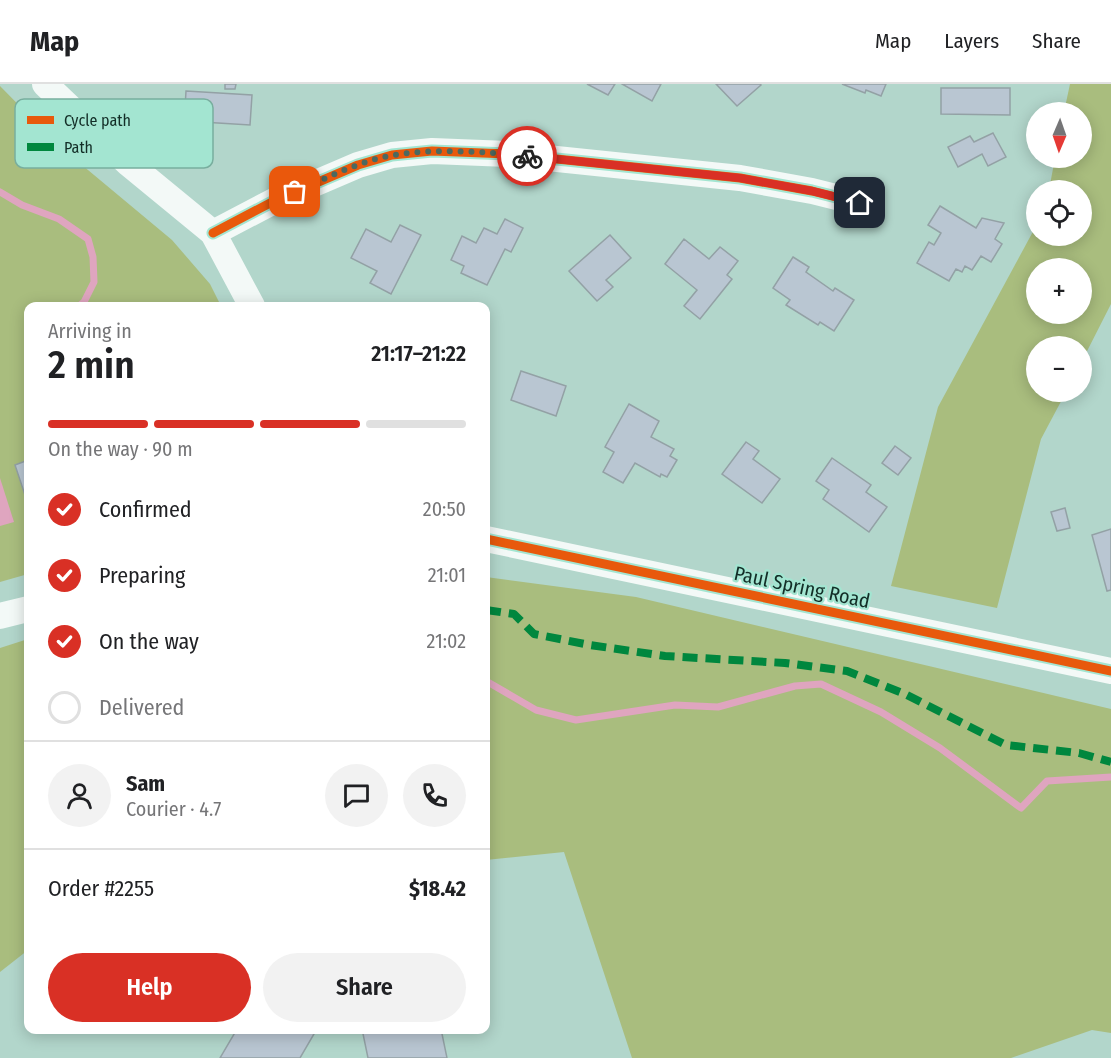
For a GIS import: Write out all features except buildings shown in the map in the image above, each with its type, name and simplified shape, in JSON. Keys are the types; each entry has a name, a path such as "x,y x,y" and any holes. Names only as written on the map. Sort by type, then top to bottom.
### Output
{"street":[{"path":"45,84 61,99"},
{"path":"213,233 274,201 357,165 392,155 432,151 508,154 740,178 812,191 860,203"},
{"path":"134,168 213,233 250,302"},
{"name":"Paul Spring Road","path":"490,540 1111,671"},
{"path":"0,616 24,610"}],"green space":[{"path":"1070,84 1111,84 1111,304 1092,341 1092,336 1026,336 1026,402 1061,402 1041,439 997,608 891,586 938,407 1026,244 1092,246 1092,180 1051,180 1053,168 1092,168 1092,102 1066,102"},
{"path":"0,86 15,101 15,168 86,168 172,240 210,284 219,302 24,302 24,575 0,582"},
{"path":"490,578 636,597 1111,709 1111,1033 1092,1030 1011,1058 632,1058 564,852 490,860"},
{"path":"24,640 24,953 0,972 0,648"}],"shaded area":[{"path":"0,478 14,522 0,526"}],"waterway":[{"path":"0,192 22,205 59,219 88,239 93,257 94,282 84,302"},
{"path":"490,683 536,710 576,720 675,705 718,707 795,686 821,684 881,712 940,748 1021,808 1047,781 1111,777"}],"marked path":[{"path":"490,611 514,614 534,634 590,645 665,656 785,663 847,671 905,694 1006,745 1079,753 1111,762"}],"cycle path":[{"path":"213,233 274,201 358,165 392,155 432,151 508,154 740,178 812,191 860,203"},
{"path":"490,540 1111,671"}],"way so far":[{"path":"295,192 357,165 392,155 432,151 527,156"}],"route":[{"path":"527,156 740,178 812,191 860,203"}]}
